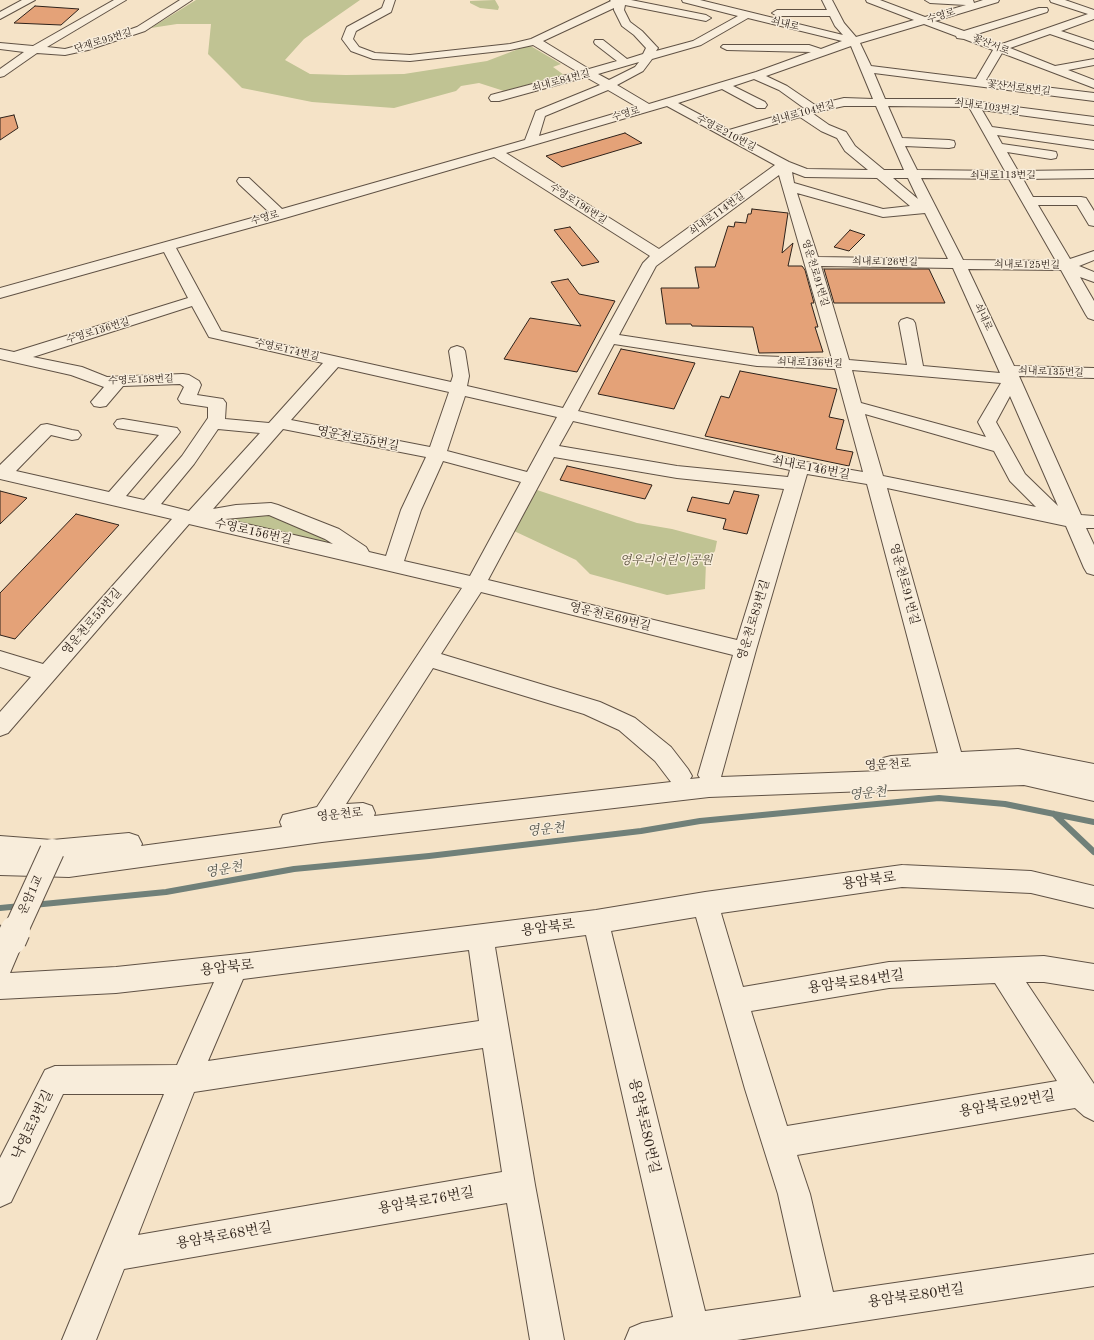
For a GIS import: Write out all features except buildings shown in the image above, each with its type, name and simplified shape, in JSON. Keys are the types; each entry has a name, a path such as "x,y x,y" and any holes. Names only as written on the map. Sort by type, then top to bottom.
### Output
{"street":[{"path":"4,0 28,1"},
{"path":"0,74 35,49 121,0"},
{"name":"단재로95번길","path":"0,46 65,52 110,40 141,29 187,0"},
{"path":"390,0 387,10 351,29 347,39 355,49 373,56 410,58 510,48 535,42 619,0 677,12 735,21"},
{"path":"530,142 540,114 551,108 571,102 609,85 639,69 644,64 652,48 638,33 626,24 619,10 619,0"},
{"name":"쇠내로","path":"687,0 754,15 801,28 854,33 866,69 913,174 926,208 958,264 1010,375 1065,519 1094,568"},
{"path":"827,0 841,26 854,33"},
{"name":"꽃산서로","path":"871,0 966,35 998,50"},
{"path":"930,0 990,1 1006,4"},
{"path":"1055,0 1093,16"},
{"path":"0,16 28,1"},
{"name":"수영로","path":"7,291 668,102 822,52 854,33 887,32 990,1"},
{"name":"쇠내로84번길","path":"495,98 689,45 735,21 754,15 777,3"},
{"path":"1021,6 1093,16"},
{"path":"910,25 919,30 958,37 1051,11"},
{"path":"664,19 677,12"},
{"path":"754,15 834,13"},
{"path":"998,50 1093,16"},
{"path":"583,19 597,22"},
{"path":"638,33 651,26"},
{"name":"수영로","path":"801,28 841,26 854,33"},
{"path":"870,26 887,32"},
{"path":"617,28 704,50"},
{"path":"1051,31 1094,46"},
{"path":"714,33 723,39 731,54 729,61"},
{"path":"535,42 647,108"},
{"path":"599,42 626,63"},
{"path":"727,47 809,48 822,52"},
{"name":"꽃산서로8번길","path":"1055,74 1020,66 998,50 979,83 1094,98"},
{"path":"1055,74 1094,62"},
{"path":"741,66 783,88 824,128 842,135 850,148 926,208"},
{"path":"866,69 979,83"},
{"path":"1055,74 1094,84"},
{"path":"1055,74 1094,90"},
{"path":"722,85 761,105"},
{"name":"수영로210번길","path":"668,102 784,165 805,173 882,174"},
{"name":"쇠내로104번길","path":"728,134 844,102 880,102"},
{"name":"쇠내로103번길","path":"880,102 966,103 1094,122"},
{"path":"973,104 1094,315"},
{"path":"988,130 1094,145"},
{"path":"898,142 949,144"},
{"path":"998,147 1051,155"},
{"name":"수영로196번길","path":"496,152 655,260"},
{"name":"영운천로91번길","path":"784,165 788,186 812,261 875,480 952,762"},
{"name":"쇠내로114번길","path":"655,260 784,165"},
{"name":"쇠내로113번길","path":"882,174 1094,174"},
{"path":"244,181 280,214"},
{"path":"788,186 883,213 926,208"},
{"path":"1030,201 1081,201 1094,222"},
{"name":"수영로174번길","path":"168,246 214,334 567,415"},
{"path":"1066,266 1094,255"},
{"path":"325,816 475,584 609,338 655,260"},
{"name":"쇠내로126번길","path":"812,261 958,264"},
{"name":"쇠내로125번길","path":"958,264 1066,266 1094,277"},
{"path":"0,307 7,291"},
{"name":"수영로136번길","path":"4,358 197,300"},
{"path":"907,323 916,371"},
{"name":"쇠내로136번길","path":"609,338 757,361 842,364 916,371 1010,375"},
{"path":"392,565 411,510 437,454 458,390 461,376 457,351"},
{"name":"수영로158번길","path":"4,358 76,371 105,382 184,378 193,385 187,399 217,403 217,418 213,423"},
{"name":"영운천로55번길","path":"0,727 189,518 276,426 334,361"},
{"name":"쇠내로135번길","path":"1010,375 1094,373"},
{"path":"1010,375 987,422 1017,477 1065,519"},
{"path":"100,402 119,382"},
{"path":"854,406 1001,447"},
{"name":"쇠내로146번길","path":"567,415 693,443 798,475 875,480 1065,519 1094,522"},
{"path":"148,508 188,460 213,423 276,426"},
{"path":"113,500 171,432 123,424"},
{"name":"영운천로55번길","path":"276,426 437,454"},
{"name":"수영로156번길","path":"1,474 47,429 72,434"},
{"path":"677,472 693,443"},
{"path":"548,450 677,472 798,475"},
{"path":"437,454 532,479"},
{"name":"수영로156번길","path":"1,474 475,584"},
{"name":"영운천로83번길","path":"710,774 745,650 798,475"},
{"path":"189,518 236,511 271,509 332,534 372,560"},
{"name":"영운천로69번길","path":"475,584 745,650"},
{"path":"0,658 47,674"},
{"path":"428,658 592,708 627,724 663,754 680,776"},
{"name":"영운천로","path":"0,847 52,851 142,843 224,834 325,816 452,805 680,776 1018,758 1094,774"},
{"path":"0,864 69,866 322,832 709,787 1024,775 1094,791"},
{"name":"운암1교","path":"0,964 52,851"},
{"name":"용암북로","path":"0,986 116,980 235,967 596,922 705,904 902,876 1031,882 1094,897"},
{"path":"705,904 760,1089 794,1194 820,1310"},
{"name":"용암북로80번길","path":"596,922 693,1335"},
{"path":"480,937 519,1185 547,1340"},
{"path":"78,1340 185,1079 235,967"},
{"name":"용암북로84번길","path":"735,1001 889,975 1044,969 1094,977"},
{"name":"용암북로92번길","path":"778,1143 934,1116 1087,1099 1002,970"},
{"path":"185,1079 496,1032"},
{"name":"낙영로3번길","path":"0,1191 55,1080 185,1079"},
{"name":"용암북로76번길","path":"334,1217 519,1185"},
{"name":"용암북로68번길","path":"113,1255 334,1217"},
{"name":"용암북로80번길","path":"642,1340 693,1335 820,1310 1094,1270"}],"green space":[{"path":"196,0 360,0 304,39 285,60 310,74 404,74 487,61 529,45 561,64 553,67 564,75 504,91 479,83 461,86 456,91 394,108 312,102 242,88 208,54 211,24 177,24 151,28"},
{"path":"495,0 499,7 498,10 480,8 470,3 470,1"},
{"name":"영우리어린이공원","path":"537,490 637,523 672,529 717,541 715,551 706,562 705,589 667,595 590,574 576,560 514,531"},
{"path":"270,513 316,531 335,545 220,518"}],"waterway":[{"name":"영운천","path":"33,905 166,892 294,869 429,856 641,831 700,821 939,798 1005,804 1094,822"},
{"path":"1054,814 1094,852"},
{"name":"영운천","path":"0,908 21,906"}]}
